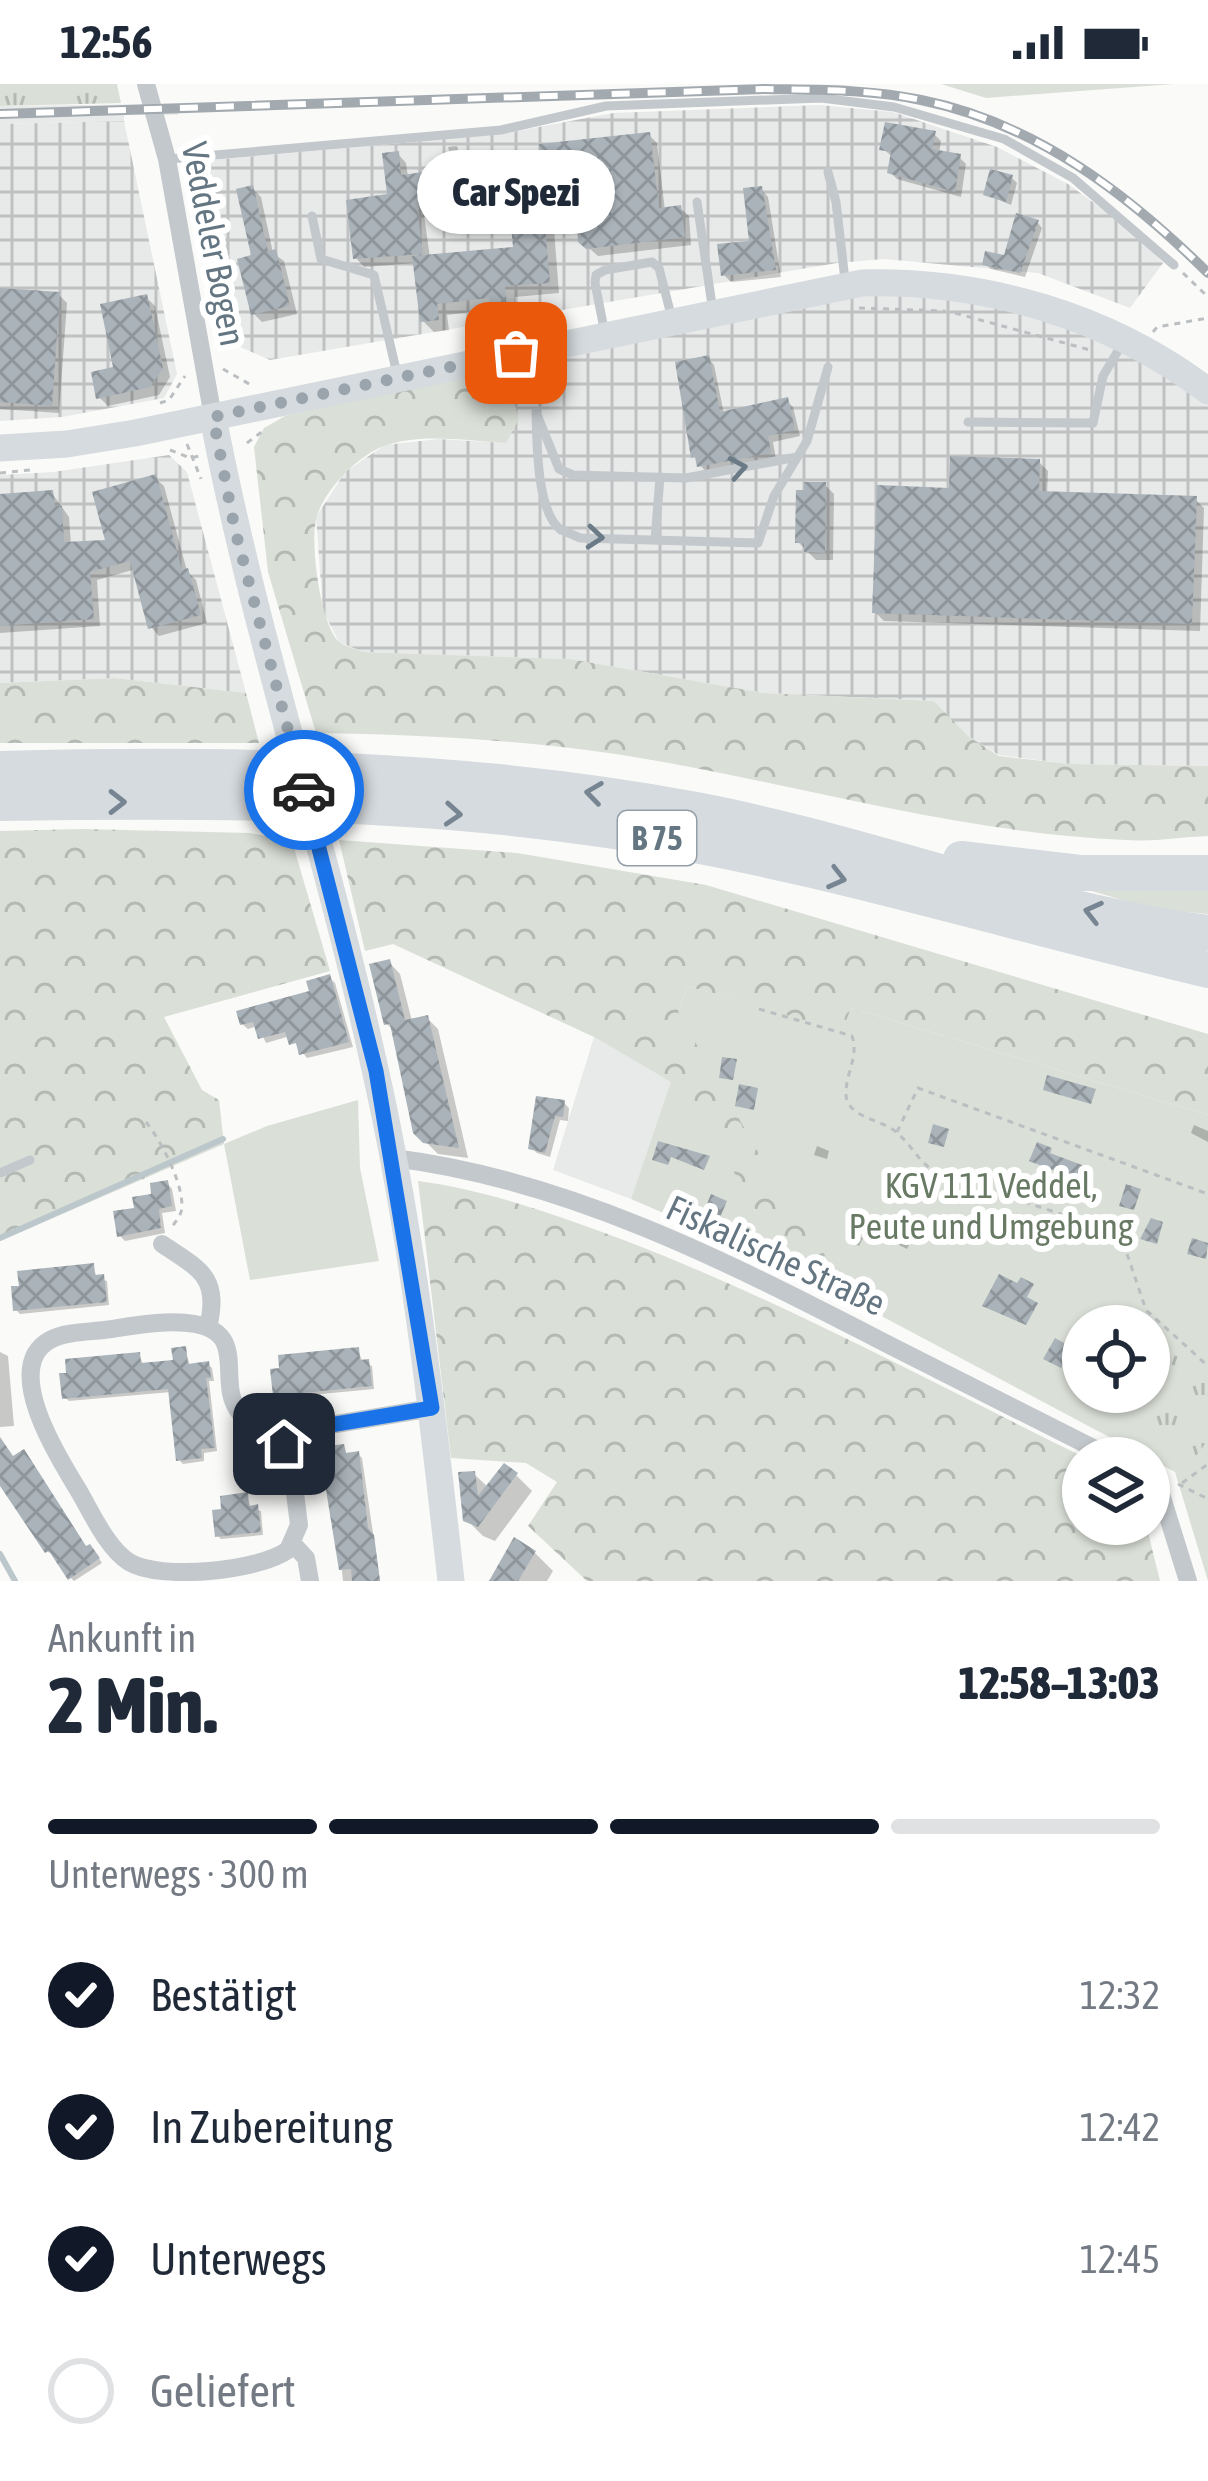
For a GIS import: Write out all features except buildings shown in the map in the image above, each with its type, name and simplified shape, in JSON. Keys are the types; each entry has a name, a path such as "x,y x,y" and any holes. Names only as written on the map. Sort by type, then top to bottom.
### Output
{"highway":[{"name":"B 75","path":"0,769 268,787 537,786 700,811 792,831 1093,912 1208,933"},
{"name":"B 75","path":"0,803 268,787"},
{"name":"B 75","path":"332,789 740,854 971,911"},
{"name":"B 75","path":"792,831 1080,873 1196,874"},
{"path":"971,911 1208,970"},
{"path":"971,911 1113,966 1208,993"}],"street":[{"name":"Veddeler Bogen","path":"146,84 167,160 213,417"},
{"path":"0,448 67,444 712,312 848,297 893,283 967,288 1066,315 1119,349 1208,391"},
{"path":"213,417 235,530 350,962 393,1158 432,1408 451,1581"},
{"name":"Fiskalische Straße","path":"393,1158 492,1177 685,1245 764,1280 1072,1437"},
{"path":"162,1244 199,1269 210,1284 214,1301 208,1328"},
{"path":"287,1437 299,1525 293,1544 277,1557 242,1565 170,1573 134,1565 120,1556 42,1428 35,1404 33,1362 38,1349 51,1339 175,1323 208,1328 222,1336 238,1411 287,1437 432,1408"},
{"path":"1170,1523 1188,1581"},
{"path":"293,1544 306,1558 310,1581"}],"lane":[{"path":"167,160 501,130 606,106 821,98 894,107 1004,139 1073,178 1174,265"},
{"path":"828,172 848,297"},
{"path":"698,202 712,312"},
{"path":"312,216 321,259 374,275 398,379"},
{"path":"604,334 596,275 641,262 659,268 673,320"},
{"path":"968,422 1093,423 1103,376 1119,349"},
{"path":"797,458 686,478 563,473 536,412 546,505 559,529 580,538 758,543 774,496 797,458 807,441 828,367"},
{"path":"655,540 659,477"},
{"path":"0,1173 30,1160"}],"path":[{"path":"1174,265 1208,297"},
{"path":"848,297 949,311 1119,349"},
{"path":"1153,331 1208,318"},
{"path":"226,381 235,382 229,374"},
{"path":"144,407 169,400 185,376"},
{"path":"177,389 188,389"},
{"path":"177,389 180,409"},
{"path":"239,449 272,427"},
{"path":"244,432 247,442"},
{"path":"186,439 204,489"},
{"path":"190,458 202,456"},
{"path":"759,1009 852,1036 856,1049 845,1096 850,1108 897,1132 921,1163 937,1173 1109,1230 1124,1245 1146,1310 1208,1366"},
{"path":"897,1132 918,1088 1208,1194"},
{"path":"146,1122 172,1169 182,1210 162,1244"},
{"path":"1208,1464 1180,1484 1208,1499"}],"shaded area":[{"path":"178,104 178,115 0,124 0,106"},
{"path":"819,105 893,112 997,147 1068,184 1135,233 1163,263 1130,308 1038,273 884,259 837,263 270,360 231,343 189,162 502,134 613,113"},
{"path":"124,121 177,374 164,398 62,417 0,421 0,124"},
{"path":"942,294 1040,319 1125,348 1208,403 1208,766 1070,764 999,755 968,736 934,701 764,693 570,659 363,652 339,642 323,611 316,517 345,472 385,445 438,439 506,443 505,377 478,387 476,373 861,296"},
{"path":"169,455 187,472 246,693 115,678 0,683 0,475"},
{"path":"594,1037 672,1082 631,1199 553,1170"}],"green space":[{"path":"0,84 117,84 121,103 0,106"},
{"path":"941,84 1174,84 986,98"},
{"path":"476,373 478,386 506,377 519,419 506,443 431,439 387,445 355,464 321,505 314,543 318,580 326,617 341,643 363,652 570,659 764,693 934,701 968,736 999,756 1070,764 1208,766 1208,836 1136,840 1068,836 954,820 581,749 316,733 268,572 254,447 264,428 285,416"},
{"path":"115,678 246,693 259,743 0,743 0,683"},
{"path":"0,831 250,833 292,841 330,971 164,1017 202,1090 219,1100 224,1144 0,1241"},
{"path":"339,840 517,853 706,885 1208,1034 1208,1115 851,1008 842,1031 687,986 678,1012 794,1215 866,1308 789,1267 686,1090 594,1037 393,944 365,951"},
{"path":"1208,881 1208,914 1153,909 1061,882"},
{"name":"KGV 111 Veddel, Peute und Umgebung","path":"687,986 842,1030 851,1008 1208,1115 1208,1581 1175,1472 1170,1469 1170,1437 1109,1437 1064,1413 1170,1413 1170,1305 1062,1305 1062,1412 789,1267 631,1199 671,1082 622,1053 678,1012"},
{"path":"358,1100 360,1168 379,1261 250,1280 224,1144 267,1126"},
{"path":"418,1181 521,1204 681,1263 798,1315 1062,1446 1062,1545 1151,1545 1160,1581 587,1581 528,1526 557,1482 526,1463 451,1458"},
{"path":"1170,1343 1208,1373 1208,1440 1196,1456 1170,1443 1170,1437 1159,1437 1126,1420 1130,1413 1170,1413"}],"waterway":[{"path":"0,1238 223,1139"},
{"path":"0,1554 15,1581"}],"railway":[{"path":"0,114 765,89 882,94 963,111 1041,144 1112,189 1208,273"}],"way so far":[{"path":"304,790 235,530 213,417 516,353"}],"place":[{"name":"Car Spezi","path":"516,353"}],"route":[{"path":"284,1444 296,1440 294,1431 432,1408 376,1071 304,790"}]}
